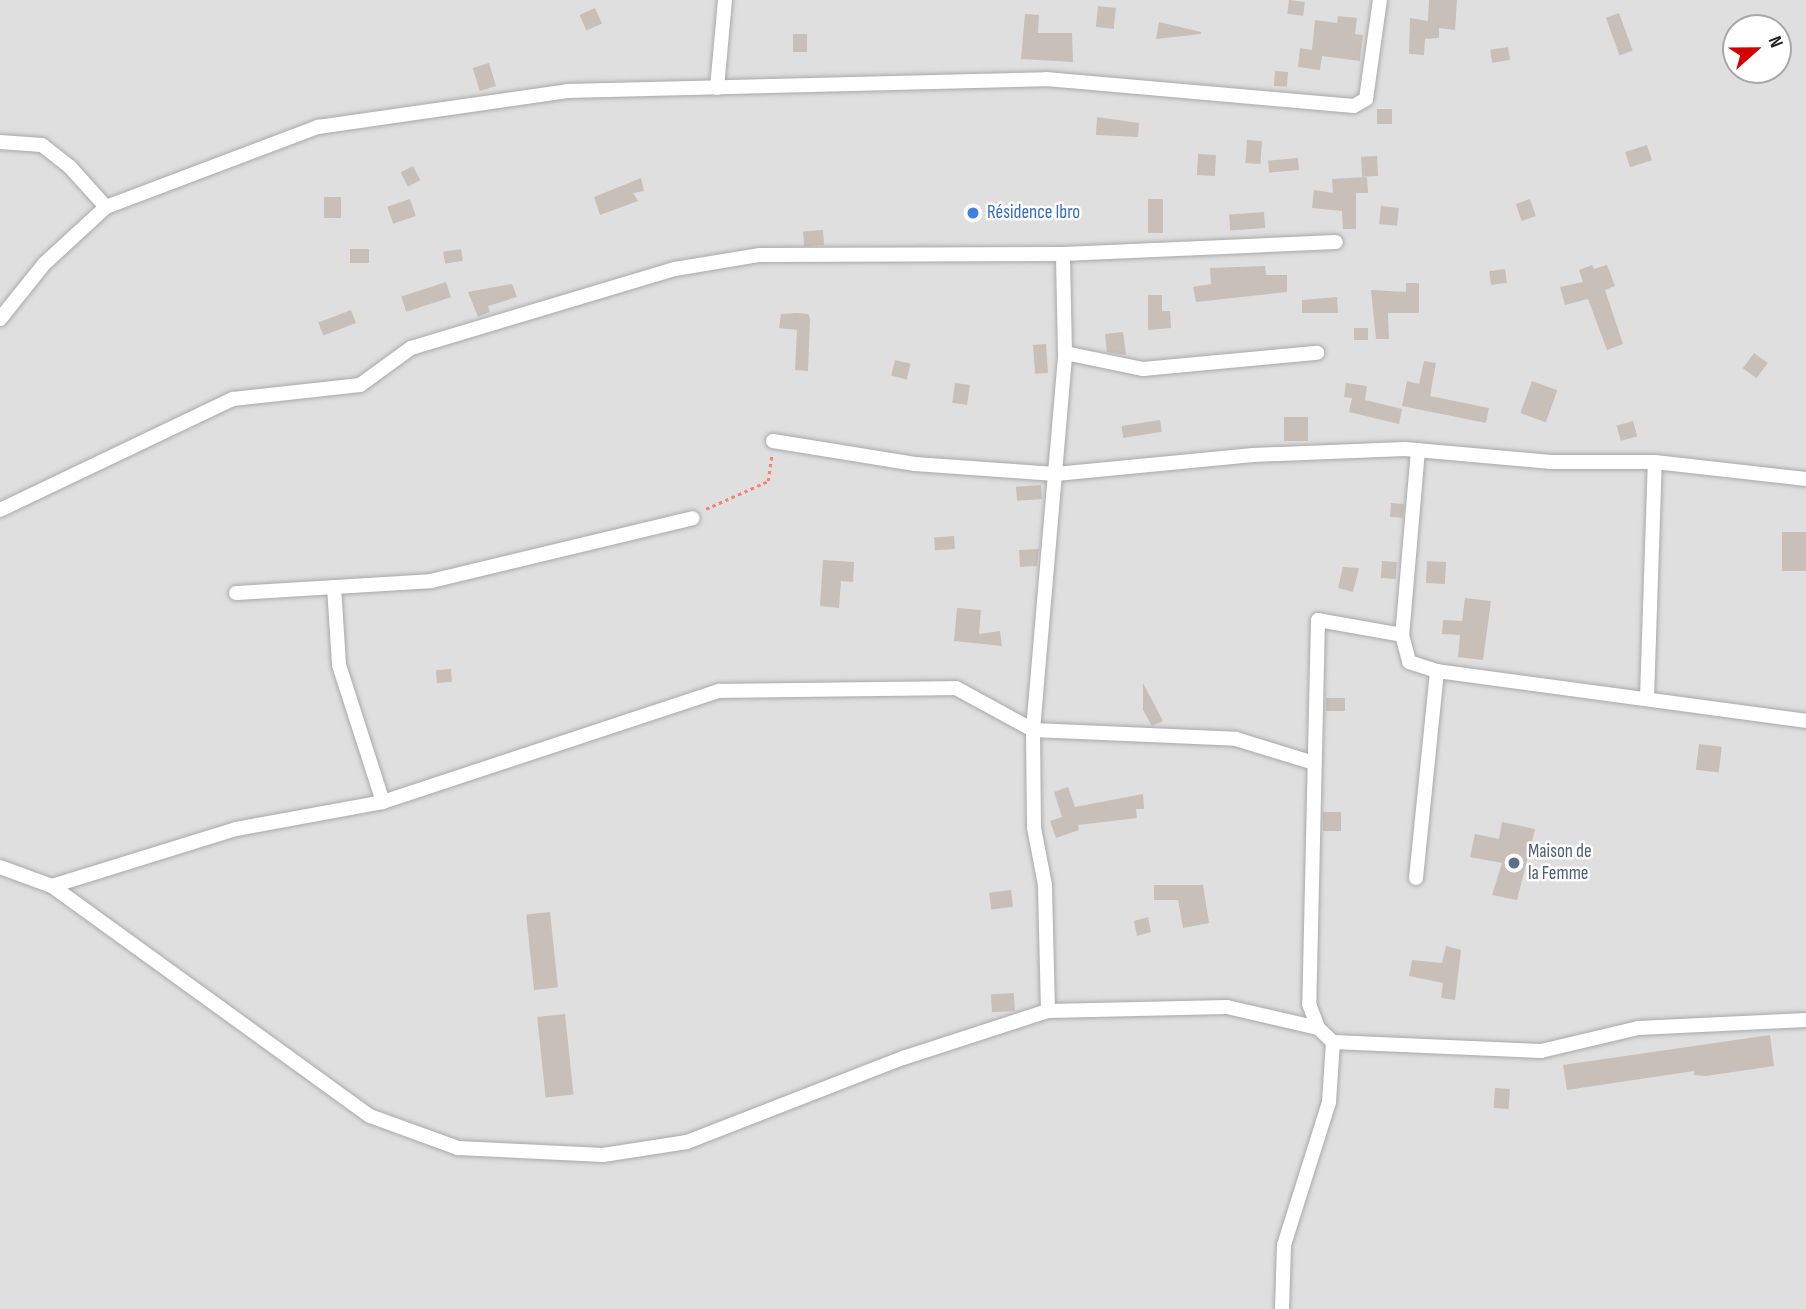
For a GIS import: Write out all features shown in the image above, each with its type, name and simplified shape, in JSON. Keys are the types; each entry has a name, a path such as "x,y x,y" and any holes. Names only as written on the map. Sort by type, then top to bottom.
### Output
{"street":[{"path":"717,88 725,0"},
{"path":"0,319 44,264 106,207 318,127 567,91 1046,79 1354,106 1366,99 1380,0"},
{"path":"0,142 42,145 70,167 106,207"},
{"path":"0,510 233,399 360,385 411,348 675,269 760,255 1063,254 1336,242"},
{"path":"1048,1011 1045,885 1034,828 1033,730 1065,352 1063,254"},
{"path":"1065,352 1143,369 1317,353"},
{"path":"773,441 915,464 1056,474 1253,455 1418,450 1550,463 1656,462 1806,479"},
{"path":"1418,450 1402,635 1409,662 1437,671 1806,722"},
{"path":"1647,698 1656,462"},
{"path":"236,593 431,581 693,517"},
{"path":"334,587 340,666 383,802"},
{"path":"1402,635 1318,620 1309,1004 1318,1028 1333,1042 1541,1051 1638,1028 1806,1020"},
{"path":"1416,878 1437,671"},
{"path":"52,886 236,829 383,802 719,691 956,688 1033,730 1236,738 1314,763"},
{"path":"0,867 52,886 370,1116 458,1148 603,1155 687,1142 902,1058 1048,1011 1227,1007 1318,1028"},
{"path":"1282,1309 1284,1245 1329,1102 1333,1042"}],"path":[{"path":"693,517 717,502 768,481 773,441"}],"shaded area":[{"path":"0,0 1806,0 1806,1309 0,1309"}],"building":[{"path":"1289,0 1305,2 1303,16 1287,14"},
{"path":"1429,0 1457,0 1455,30 1439,28 1439,38 1425,39 1424,55 1409,54 1410,18 1428,21"},
{"path":"1098,6 1116,8 1114,29 1096,27"},
{"path":"595,8 602,24 586,30 579,15"},
{"path":"1619,13 1633,51 1620,55 1606,18"},
{"path":"1025,14 1039,15 1038,33 1072,33 1073,62 1021,59"},
{"path":"1338,16 1357,18 1355,34 1363,35 1360,61 1322,56 1320,70 1298,67 1300,48 1312,50 1315,20 1337,23"},
{"path":"1159,22 1201,32 1201,34 1156,39"},
{"path":"793,34 807,34 807,52 793,52"},
{"path":"1508,47 1510,60 1492,63 1490,50"},
{"path":"489,63 496,86 480,91 473,68"},
{"path":"1275,71 1288,72 1287,87 1274,86"},
{"path":"1377,109 1392,109 1392,124 1377,124"},
{"path":"1097,117 1139,123 1138,137 1096,135"},
{"path":"1247,140 1262,141 1260,164 1245,163"},
{"path":"1647,145 1652,160 1630,167 1625,152"},
{"path":"1198,154 1216,155 1215,176 1197,175"},
{"path":"1377,156 1378,176 1362,177 1361,157"},
{"path":"1298,158 1299,170 1269,173 1268,161"},
{"path":"413,166 420,180 408,187 401,172"},
{"path":"1367,177 1368,193 1356,193 1356,229 1343,229 1342,211 1312,208 1314,190 1333,193 1332,179"},
{"path":"641,178 644,191 633,193 638,201 600,215 594,197"},
{"path":"324,197 341,197 341,218 324,218"},
{"path":"410,199 416,216 393,224 387,207"},
{"path":"1148,199 1163,199 1163,233 1148,233"},
{"path":"1530,199 1536,216 1522,221 1516,204"},
{"path":"1381,206 1399,208 1397,226 1379,224"},
{"path":"1264,212 1265,228 1230,230 1229,214"},
{"path":"823,230 824,245 804,246 803,231"},
{"path":"350,249 369,249 369,263 350,263"},
{"path":"461,249 463,261 445,264 443,252"},
{"path":"1592,265 1594,269 1607,265 1615,286 1605,290 1623,344 1607,350 1588,299 1565,305 1560,287 1583,282 1579,270"},
{"path":"1265,266 1266,275 1287,275 1287,292 1196,302 1193,287 1211,284 1210,268"},
{"path":"1505,269 1507,283 1491,285 1489,271"},
{"path":"446,282 451,297 406,312 401,297"},
{"path":"1406,283 1419,283 1419,313 1388,313 1389,339 1376,339 1371,290 1406,292"},
{"path":"512,284 517,297 488,306 490,312 478,317 468,292"},
{"path":"1148,295 1162,295 1162,311 1170,311 1171,328 1148,330"},
{"path":"1337,297 1338,313 1302,313 1302,300"},
{"path":"351,310 356,323 323,336 318,323"},
{"path":"781,314 808,314 810,318 808,371 795,370 797,330 779,328"},
{"path":"1354,328 1368,328 1368,340 1354,340"},
{"path":"1123,332 1126,355 1107,352 1105,334"},
{"path":"1046,344 1048,373 1035,374 1033,345"},
{"path":"1754,353 1768,363 1757,378 1743,368"},
{"path":"895,360 911,364 907,379 891,376"},
{"path":"1424,361 1436,363 1430,396 1489,408 1486,423 1402,406 1407,381 1419,384"},
{"path":"1532,381 1557,390 1546,422 1520,413"},
{"path":"955,383 970,385 967,405 952,403"},
{"path":"1346,383 1367,386 1365,400 1402,409 1399,424 1349,412 1352,398 1344,397"},
{"path":"1284,417 1308,417 1308,441 1284,441"},
{"path":"1160,420 1162,432 1123,438 1121,426"},
{"path":"1633,421 1637,436 1621,441 1617,425"},
{"path":"1041,485 1042,499 1017,501 1016,487"},
{"path":"1391,503 1404,504 1403,518 1390,517"},
{"path":"1782,532 1806,532 1806,571 1782,571"},
{"path":"954,536 955,549 935,550 934,537"},
{"path":"1039,549 1037,566 1020,567 1019,550"},
{"path":"823,560 854,562 853,582 841,581 839,608 820,606"},
{"path":"1382,561 1397,562 1396,579 1381,578"},
{"path":"1427,561 1446,562 1445,584 1426,583"},
{"path":"1343,567 1359,568 1353,592 1338,588"},
{"path":"1465,598 1491,601 1483,660 1458,657 1460,635 1442,634 1443,620 1462,621"},
{"path":"957,608 981,610 979,634 1000,631 1002,646 954,641"},
{"path":"451,669 452,682 437,683 436,670"},
{"path":"1143,683 1163,721 1152,726 1143,710"},
{"path":"1326,698 1345,698 1345,711 1326,711"},
{"path":"1699,744 1722,747 1719,773 1696,770"},
{"path":"1068,787 1075,807 1143,794 1144,809 1136,809 1137,818 1078,825 1079,830 1056,838 1050,821 1062,817 1054,792"},
{"path":"1323,812 1341,812 1341,831 1323,831"},
{"path":"1502,822 1535,829 1517,900 1492,895 1502,863 1470,857 1475,834 1499,839"},
{"path":"1154,885 1203,885 1209,923 1183,928 1178,900 1154,900"},
{"path":"1011,890 1013,907 991,910 989,893"},
{"path":"550,912 558,988 534,990 526,915"},
{"path":"1148,917 1151,932 1137,936 1134,921"},
{"path":"1446,946 1461,950 1455,1000 1441,998 1443,983 1409,976 1412,960 1442,963"},
{"path":"1014,993 1015,1011 992,1012 991,994"},
{"path":"565,1014 573,1095 546,1097 537,1017"},
{"path":"1770,1035 1774,1066 1706,1076 1694,1075 1694,1071 1567,1090 1563,1065"},
{"path":"1495,1088 1510,1089 1509,1109 1494,1108"}],"place":[{"name":"Résidence Ibro","path":"973,213"},
{"name":"Maison de la Femme","path":"1514,863"}]}
